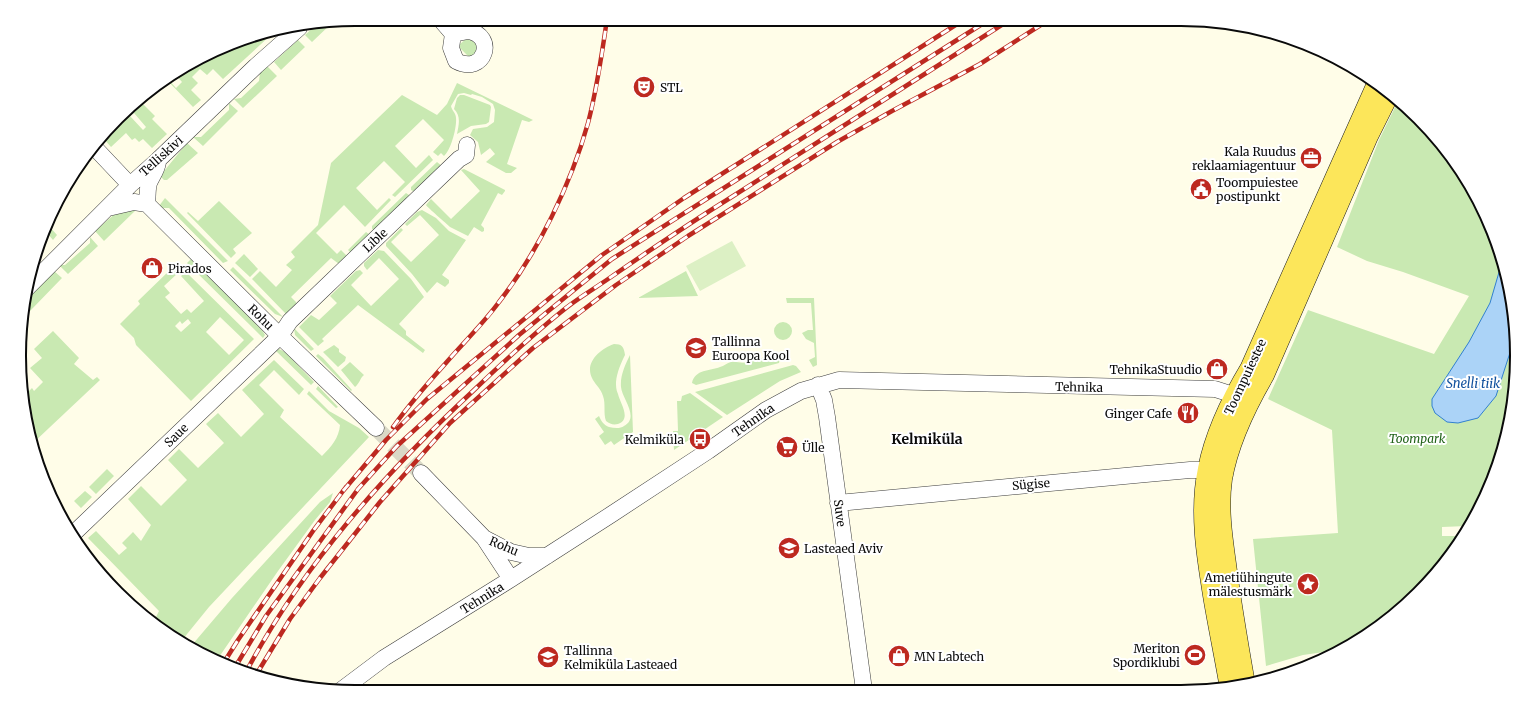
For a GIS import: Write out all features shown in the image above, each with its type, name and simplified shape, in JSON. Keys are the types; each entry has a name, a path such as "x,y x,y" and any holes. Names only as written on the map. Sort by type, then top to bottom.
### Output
{"main road":[{"name":"Toompuiestee","path":"1229,681 1205,550 1204,521 1216,470 1231,447 1250,369 1375,89"},
{"name":"Toompuiestee","path":"1242,397 1264,375 1368,136 1387,99"},
{"name":"Toompuiestee","path":"1216,470 1222,480 1220,517 1231,604 1244,679"}],"street":[{"path":"446,26 453,34"},
{"name":"Telliskivi","path":"34,281 130,185 256,66 295,31"},
{"name":"Lible","path":"280,336 290,321 459,159 466,155 467,145"},
{"path":"98,151 130,185"},
{"path":"108,208 119,204 134,202 147,204 150,181 157,167 158,160"},
{"name":"Rohu","path":"147,204 280,336 376,428"},
{"name":"Saue","path":"77,531 280,336"},
{"name":"Tehnika","path":"347,685 384,658 547,556 708,451 766,410 801,390 839,380 1216,389 1242,397"},
{"name":"Suve","path":"818,385 824,400 863,685"},
{"name":"Sügise","path":"838,503 1146,474 1216,470"},
{"name":"Rohu","path":"421,473 484,538 511,579"},
{"name":"Rohu","path":"484,538 511,552 529,556 547,556"}],"green space":[{"path":"327,28 312,42 305,35 312,29"},
{"path":"268,38 223,79 213,69 207,75 200,69 192,77 198,83 191,90 201,100 193,107 170,83 176,88 182,82 178,78 210,60 229,51"},
{"path":"466,39 469,39 481,46 474,56 468,56 460,48 460,44"},
{"path":"298,40 305,47 281,70 274,62"},
{"path":"267,66 277,76 243,108 234,99 241,98 259,81 260,73"},
{"path":"457,83 533,120 529,122 522,120 507,164 517,168 511,173 506,173 486,162 495,154 490,148 481,155 478,142 470,135 473,129 487,127 494,122 495,110 493,104 482,97 472,94 458,94 451,106 456,118 456,127 447,153 444,156 441,153 438,156 433,152 444,140 423,119 395,146 416,168 429,155 433,160 395,197 392,195 405,182 384,161 356,188 377,210 389,198 391,200 365,227 344,205 316,233 337,254 341,250 347,256 339,264 331,258 291,297 296,302 296,305 286,314 252,279 260,271 276,287 292,270 286,265 295,257 291,252 318,225 331,163 402,95 437,115 447,104"},
{"path":"460,95 464,95 490,105 489,122 486,124 471,126 457,134 459,117 454,109 457,98"},
{"path":"229,103 238,111 203,146 193,137 201,137 229,110"},
{"path":"143,104 155,116 152,119 167,134 152,148 143,139 139,142 135,138 132,140 126,133 111,147 106,141 108,138 130,116 138,108","holes":["134,113 146,127 143,130 130,116"]},
{"name":"Toompark","path":"1396,106 1428,138 1442,155 1466,191 1485,229 1499,270 1507,312 1510,356 1504,420 1493,461 1476,501 1462,526 1442,527 1442,536 1456,536 1428,573 1398,603 1381,617 1345,641 1324,652 1303,655 1266,666 1253,539 1338,533 1332,430 1268,399 1308,310 1434,354 1469,296 1403,272 1367,261 1337,247 1379,140"},
{"path":"187,143 198,153 167,180 164,180 160,176"},
{"path":"437,162 442,166 415,192 411,190 411,187"},
{"path":"464,169 505,190 502,195 498,193 481,225 484,228 484,231 482,232 474,227 468,236 450,227 426,205 431,199 451,219 480,191 461,170"},
{"path":"406,193 409,197 374,230 372,229 372,226"},
{"path":"165,198 228,261 223,263 169,208 162,208 159,206"},
{"path":"219,201 252,233 233,249 236,253 231,258 187,213 188,212 198,221"},
{"path":"137,209 104,241 95,231 117,212"},
{"path":"422,210 436,218 449,231 466,240 442,275 449,280 449,283 445,287 437,282 427,293 386,246 386,243 401,228 403,230 391,242 411,262 439,235 420,215 407,226 405,224 417,212"},
{"path":"51,229 57,235 53,240 49,235"},
{"path":"366,232 370,235 351,253 348,250"},
{"path":"90,237 98,246 68,274 59,265 65,265 90,243"},
{"path":"732,241 746,266 700,291 686,266"},
{"path":"378,250 384,251 411,279 424,297 399,324 406,331 406,335 425,350 423,353 358,305 322,339 324,341 318,346 299,327 311,315 319,320 337,303 330,296 356,271 360,270 363,273 351,285 371,306 399,279 379,258 367,270 364,266 364,263"},
{"path":"244,254 258,269 250,277 235,263"},
{"path":"192,258 262,330 265,335 263,338 187,263"},
{"path":"233,267 283,317 275,314 230,270"},
{"path":"172,268 178,273 164,286 170,293 165,297 181,314 187,309 191,313 204,301 181,276 186,272 254,339 191,401 136,345 134,338 120,324 140,304 138,301","holes":["220,317 244,340 229,355 206,332","188,319 191,323 181,332 175,326 180,321 182,324"]},
{"path":"54,271 62,278 30,311 32,293"},
{"path":"686,271 698,296 638,298"},
{"path":"786,298 814,298 817,365 813,367 809,360 815,357 814,343 806,339 802,333 808,330 813,330 811,303 787,303"},
{"path":"779,322 787,322 792,327 790,338 787,340 779,340 774,335 774,327"},
{"path":"294,328 314,349 311,351 295,335"},
{"path":"53,331 79,358 74,364 93,380 97,377 100,380 37,440 32,420 28,392 32,388 34,391 43,382 30,368 42,358 34,349"},
{"path":"614,344 622,346 625,355 618,371 616,386 625,415 622,422 618,424 610,424 606,421 603,396 590,374 590,368 594,358 603,349"},
{"path":"334,345 339,349 339,352 346,357 345,361 338,367 323,352"},
{"path":"279,349 285,352 314,382 311,385 276,351"},
{"path":"318,354 352,390 351,391 316,356"},
{"path":"630,355 633,432 614,445 611,441 605,445 599,436 604,432 595,419 599,416 609,427 617,428 621,428 629,422 630,413 622,392 621,379"},
{"path":"771,355 780,359 779,363 696,385 692,383 696,375 703,371 721,367 731,362 745,363"},
{"path":"274,360 304,389 299,395 274,370 259,385 284,410 280,417 322,456 336,438 340,425 307,394 309,391 329,411 359,428 369,437 209,607 185,637 156,618 159,611 88,538 96,531 119,555 127,548 122,543 133,532 141,541 151,525 128,499 141,486 161,506 187,480 168,460 179,449 198,468 224,443 206,424 218,413 241,437 264,414 242,390"},
{"path":"350,362 364,375 355,387 341,370"},
{"path":"793,365 796,366 801,372 780,381 727,415 695,392"},
{"path":"318,386 338,407 336,408 316,389"},
{"path":"690,393 723,417 674,450 673,431 678,431 677,401 681,401 682,396"},
{"path":"107,469 114,476 96,494 89,487"},
{"path":"85,491 92,497 81,508 74,501"},
{"path":"333,493 330,502 278,571 220,656 194,643 232,598 320,502"}],"water":[{"name":"Snelli tiik","path":"1499,271 1507,312 1510,353 1496,396 1478,418 1458,423 1447,422 1435,413 1432,406 1432,399 1469,342 1490,303"}],"tunnel":[{"path":"376,428 421,473"}],"railway":[{"path":"393,427 425,387 493,310 527,262 552,217 572,170 588,123 597,84 606,26"},
{"path":"343,491 386,440 427,399 602,255 684,198 954,26"},
{"path":"237,663 266,616 358,489 397,446 519,335 612,259 979,26"},
{"path":"249,667 293,594 348,522 408,454 440,422 538,331 573,303 685,227 1000,26"},
{"path":"259,671 290,619 320,578 380,502 450,423 533,348 616,285 688,236 837,142 980,64 1039,26"},
{"path":"226,659 313,531 346,487"}],"place":[{"name":"STL","path":"644,87"},
{"name":"Kala Ruudus reklaamiagentuur","path":"1311,158"},
{"name":"Toompuiestee postipunkt","path":"1201,189"},
{"name":"Pirados","path":"152,268"},
{"name":"Tallinna Euroopa Kool","path":"696,348"},
{"name":"TehnikaStuudio","path":"1217,369"},
{"name":"Ginger Cafe","path":"1188,413"},
{"name":"Kelmiküla","path":"700,439"},
{"name":"Ülle","path":"787,447"},
{"name":"Lasteaed Aviv","path":"789,548"},
{"name":"Ametiühingute mälestusmärk","path":"1308,584"},
{"name":"Meriton Spordiklubi","path":"1195,655"},
{"name":"MN Labtech","path":"899,656"},
{"name":"Tallinna Kelmiküla Lasteaed","path":"548,657"}],"district":[{"name":"Kelmiküla","path":"927,439"}]}
